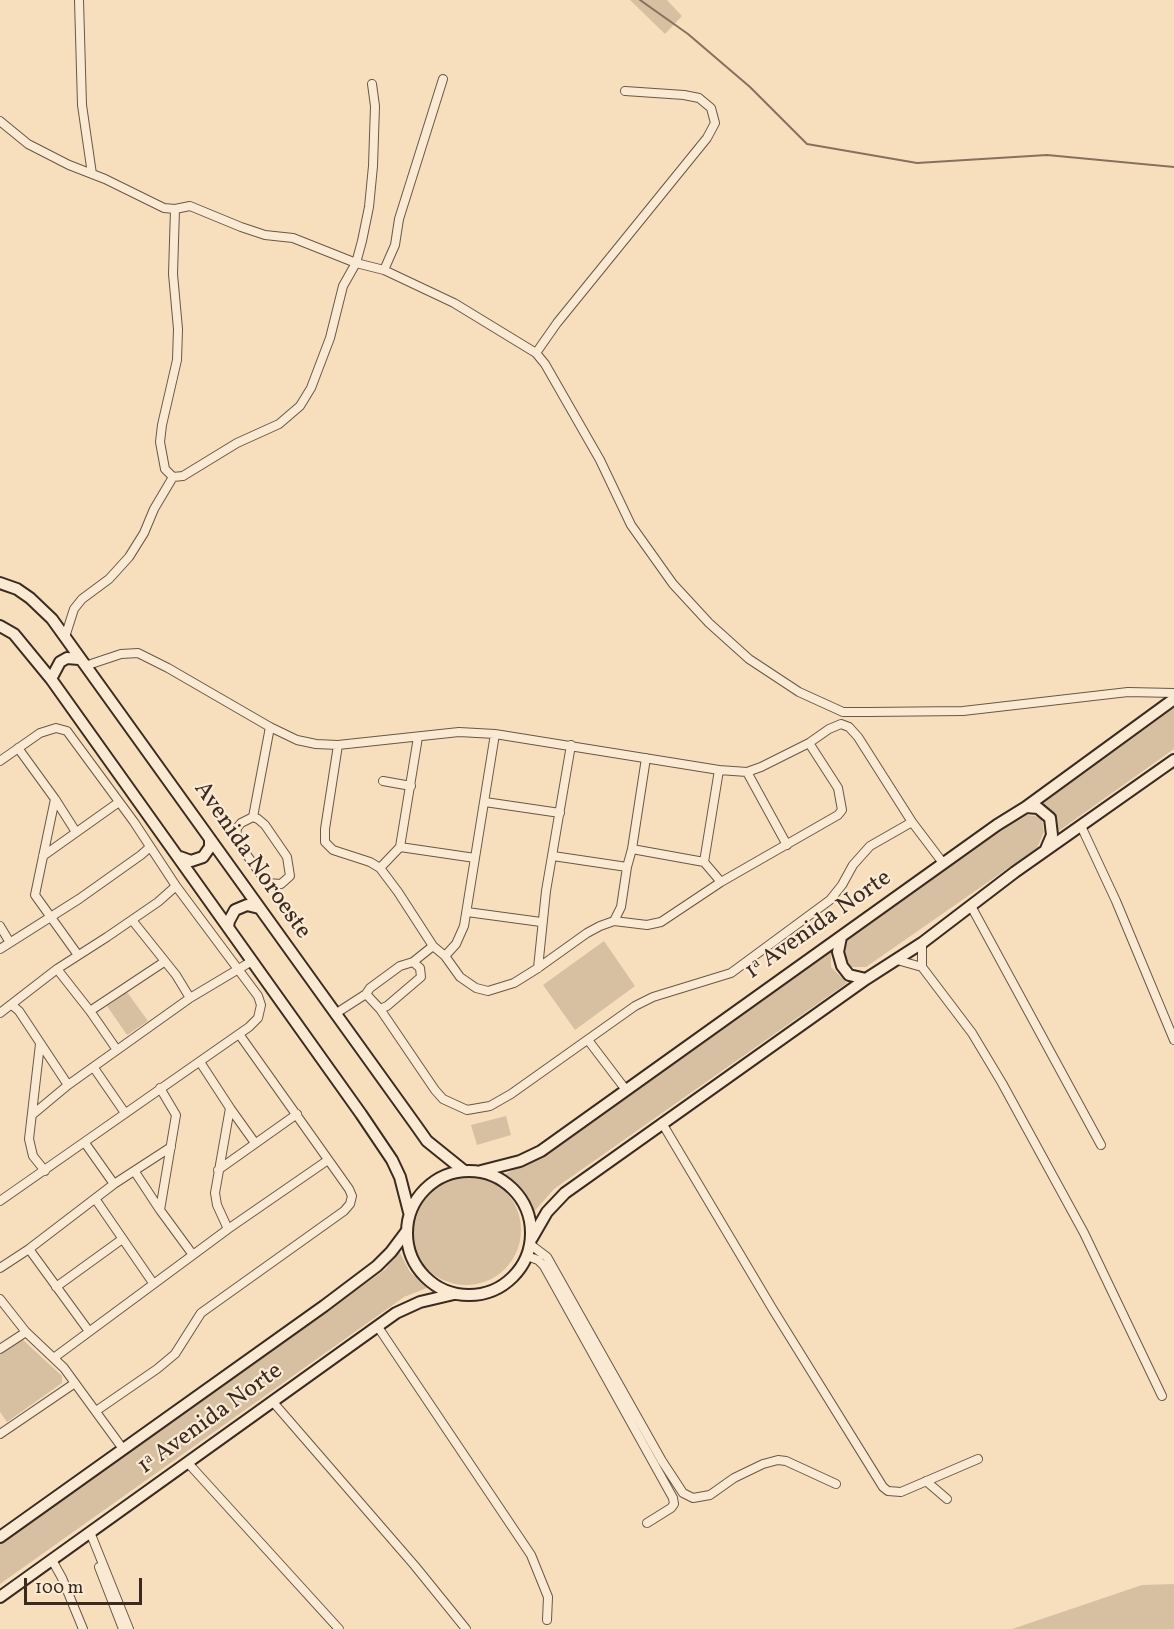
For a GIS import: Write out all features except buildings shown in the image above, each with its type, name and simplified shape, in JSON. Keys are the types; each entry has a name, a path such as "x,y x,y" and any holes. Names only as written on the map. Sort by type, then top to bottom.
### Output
{"main road":[{"name":"Avenida Noroeste","path":"0,583 17,589 42,608 65,637 427,1141 464,1170"},
{"path":"0,626 14,634 51,679 393,1160 409,1212"},
{"path":"51,679 60,662 67,658 82,662"},
{"name":"1ᵃ Avenida Norte","path":"481,1171 520,1161 541,1151 943,863 1026,807 1174,699"},
{"path":"530,1246 530,1220 524,1202 512,1187 498,1177 481,1171 464,1170 446,1174 430,1183 418,1196 409,1212 406,1232 409,1253 419,1271 435,1286 454,1294 472,1295 490,1292 506,1284 518,1271 547,1212 565,1192 866,979 922,943 1046,850 1174,760"},
{"path":"1026,807 1038,807 1050,818 1052,835 1046,850"},
{"path":"179,857 191,861 203,857 210,840"},
{"path":"228,927 231,915 240,907 259,908"},
{"path":"841,937 838,952 842,966 849,975 866,979"},
{"name":"1ᵃ Avenida Norte","path":"0,1537 377,1266 406,1232"},
{"name":"1ᵃ Avenida Norte","path":"0,1597 396,1313 420,1302 454,1294"}],"street":[{"path":"79,0 82,105 92,174"},
{"path":"384,270 395,245 399,219 443,79"},
{"path":"173,477 183,476 237,443 279,424 300,406 311,388 330,338 344,286 356,263 369,207 374,166 375,106 372,84"},
{"path":"536,353 557,323 712,131 715,123 714,113 707,103 699,98 626,91"},
{"path":"0,121 28,144 164,208 176,209 190,206 257,232 310,243 356,263 384,270 454,303 536,353 545,364 600,460 632,525 673,584 709,623 749,659 799,692 843,712 963,711 1128,692 1174,693"},
{"path":"173,477 165,469 160,442 177,360 178,329 173,274 176,209"},
{"path":"65,637 74,609 82,599 109,579 138,544 154,508 173,477"},
{"path":"82,662 120,654 138,653 250,714 270,728 297,740 316,744 338,745 459,732 495,734 719,770 747,772 809,743 829,729 841,724 849,727 858,737 912,822 943,863"},
{"path":"841,724 843,712"},
{"path":"0,761 40,733 56,728 63,729 72,736 176,886 258,996 261,1005 258,1018 239,1034 85,1143 3,1199 0,1188"},
{"path":"252,817 266,825 287,857 290,876 281,884 267,883 236,840 237,828 252,817 270,728"},
{"path":"445,956 462,935 495,734"},
{"path":"380,868 399,846 418,737"},
{"path":"338,745 324,838 333,850 370,862 380,868 433,946 445,956 460,977 476,988 488,991 514,983 587,933 614,921 647,925 661,922 721,882 829,821 842,810 838,788 809,743"},
{"path":"538,968 541,922 571,745"},
{"path":"18,748 56,799 76,832"},
{"path":"614,921 621,907 646,758"},
{"path":"704,862 719,770"},
{"path":"747,772 787,845"},
{"path":"383,781 411,786"},
{"path":"56,799 35,895 78,955"},
{"path":"43,856 118,802"},
{"path":"485,802 560,813"},
{"path":"366,994 380,1009 443,1099 466,1110 490,1106 511,1094 635,1006 653,997 731,973 830,900 853,865 870,846 912,822"},
{"path":"1082,826 1174,1040"},
{"path":"399,846 476,858"},
{"path":"0,949 9,941 51,917 150,847"},
{"path":"632,849 704,862 721,882"},
{"path":"553,856 627,867"},
{"path":"0,1013 57,969 132,920 176,886"},
{"path":"971,906 1101,1145"},
{"path":"467,912 541,922"},
{"path":"132,920 176,975 190,998"},
{"path":"0,926 9,941"},
{"path":"922,943 922,967 972,1033 1002,1083 1084,1233 1162,1396"},
{"path":"335,1014 366,994 370,988 393,970 413,962 433,946"},
{"path":"32,1115 68,1085 190,998 252,960"},
{"path":"897,960 922,967"},
{"path":"90,1011 164,962"},
{"path":"380,1009 387,1006 421,977 420,968 413,962"},
{"path":"57,969 117,1050"},
{"path":"12,1005 68,1085"},
{"path":"96,1411 175,1354 193,1324 208,1307 350,1204 351,1193 239,1034"},
{"path":"588,1040 626,1090"},
{"path":"39,1044 30,1148 33,1156 45,1171"},
{"path":"200,1062 255,1143"},
{"path":"94,1068 125,1113"},
{"path":"160,1088 177,1115 160,1210"},
{"path":"228,1229 215,1199 230,1108"},
{"path":"218,1170 297,1114"},
{"path":"662,1124 877,1480 888,1491 908,1490 978,1459"},
{"path":"85,1143 114,1184"},
{"path":"0,1268 96,1200 114,1184 171,1147"},
{"path":"55,1357 153,1283 328,1160"},
{"path":"135,1172 193,1255"},
{"path":"96,1200 121,1240 153,1283"},
{"path":"56,1287 121,1240"},
{"path":"530,1246 547,1257 683,1494 693,1498 710,1495 734,1478 763,1464 778,1460 786,1461 836,1484"},
{"path":"530,1246 544,1266 673,1498 674,1504 671,1508 647,1523"},
{"path":"29,1249 88,1330"},
{"path":"0,1299 26,1332 55,1357 123,1449"},
{"path":"378,1326 531,1556 548,1597 548,1620"},
{"path":"0,1349 26,1332"},
{"path":"0,1434 75,1383"},
{"path":"273,1402 415,1566 466,1629"},
{"path":"188,1463 339,1629"},
{"path":"926,1481 947,1499"},
{"path":"89,1533 123,1629"},
{"path":"89,1533 129,1629"},
{"path":"52,1560 83,1629"}],"shaded area":[{"path":"630,0 667,0 682,16 665,34"},
{"path":"1174,707 1174,749 1053,835 1050,813 1041,802"},
{"path":"1020,814 1042,819 1044,832 1037,848 866,967 851,967 843,960 842,950 846,939"},
{"path":"604,941 635,986 575,1030 543,985"},
{"path":"831,951 831,967 847,983 554,1189 532,1214 519,1186 505,1174 537,1158"},
{"path":"127,992 148,1021 127,1035 107,1006"},
{"path":"506,1116 511,1135 477,1145 471,1125"},
{"path":"466,1175 487,1179 505,1191 517,1209 521,1230 517,1251 505,1269 487,1281 466,1285 445,1281 427,1269 415,1251 411,1230 415,1209 427,1191 445,1179"},
{"path":"399,1251 410,1272 427,1288 404,1297 0,1584 0,1542 386,1269"},
{"path":"22,1339 62,1376 62,1383 7,1422 0,1412 0,1354"},
{"path":"1174,1584 1174,1629 1012,1629 1142,1585"}],"waterway":[{"path":"640,0 688,34 750,87 807,144 917,163 1047,155 1174,167"}]}
